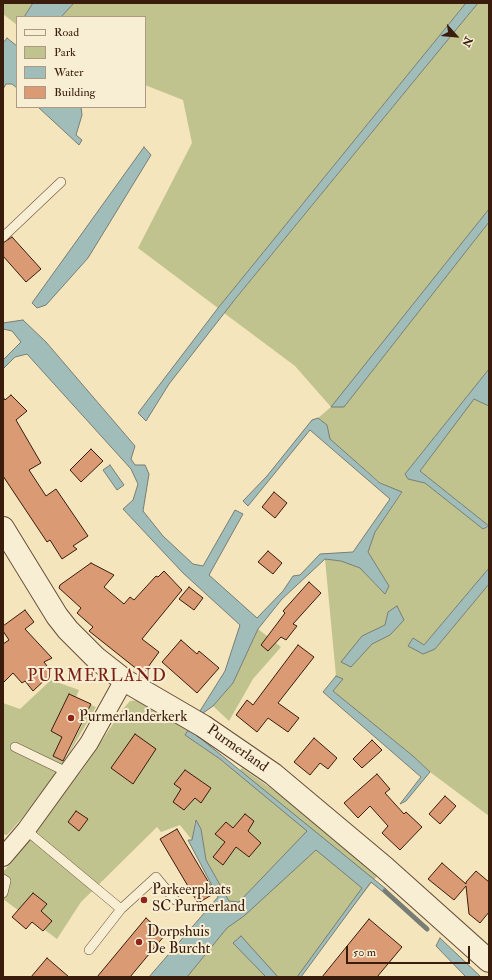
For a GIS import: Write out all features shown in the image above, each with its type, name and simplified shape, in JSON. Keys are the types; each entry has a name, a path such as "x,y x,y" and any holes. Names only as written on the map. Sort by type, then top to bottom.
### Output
{"street":[{"name":"Purmerland","path":"3,528 57,616 68,630 96,658 124,680 197,722 298,794 384,867 489,961"},
{"path":"3,857 26,830 69,773 89,743 124,680"}],"lane":[{"path":"3,237 62,182"},
{"path":"15,747 69,773"},
{"path":"26,830 121,909"},
{"path":"89,950 121,909 156,877 175,900"},
{"path":"3,879 6,881 3,893"}],"green space":[{"path":"3,3 33,3 25,16 16,16 16,24 3,14"},
{"path":"74,3 466,3 218,308 138,248 192,143 183,100 146,85 146,16 62,16"},
{"path":"478,3 489,3 489,209 332,407 344,407 489,222 489,369 405,474 408,479 425,483 483,529 489,527 489,568 424,645 413,638 408,646 435,649 489,584 489,816 430,772 413,756 333,691 343,679 336,676 325,559 341,561 360,568 385,594 389,586 368,552 375,532 402,493 381,483 329,439 327,425 318,418 331,407 295,366 224,313","holes":["388,612 390,635 372,644 362,636 385,625"]},
{"path":"474,398 489,406 489,526 420,471"},
{"path":"258,629 281,647 253,679 229,721 213,706 233,683"},
{"path":"51,680 79,690 76,697 69,694 51,731 63,737 53,756 64,762 23,817 7,835 3,834 3,703 20,709"},
{"path":"139,700 188,729 185,735 220,759 237,773 242,768 289,801 377,876 298,977 187,977 227,928 244,916 229,901 206,860 201,829 195,821 192,840 180,825 161,832 157,827 81,902 57,939 3,899 3,872 18,854 38,822 82,770 123,709 130,701"},
{"path":"91,705 96,707 64,762"}],"water":[{"path":"33,3 74,3 62,16 25,16"},
{"path":"466,3 478,3 236,298 169,384 146,421 138,413 218,308"},
{"path":"7,38 16,45 16,87 12,84 6,84 3,89 3,43"},
{"path":"39,108 81,108 82,115 76,135 82,140 79,145"},
{"path":"144,147 151,155 88,258 46,305 37,308 32,303"},
{"path":"489,209 489,222 344,407 331,407"},
{"path":"23,320 46,342 135,446 131,459 135,465 145,465 149,474 143,511 163,536 193,564 203,566 235,510 243,514 209,575 257,618 283,591 293,576 300,575 320,554 353,552 390,499 310,430 248,506 243,501 267,476 312,420 318,418 327,425 330,439 380,483 402,492 375,532 368,552 389,586 385,594 360,568 341,561 325,559 282,599 258,629 233,683 213,706 203,713 194,733 386,889 383,892 371,882 301,977 297,977 362,888 316,850 244,916 227,928 187,977 149,977 218,897 188,840 192,840 196,820 201,829 206,860 229,901 239,902 307,831 220,759 185,735 225,671 240,625 183,573 123,509 133,500 138,484 131,469 27,354 15,357 3,369 3,360 21,342 12,331 3,329 3,323"},
{"path":"489,369 489,406 474,399 420,471 489,526 483,529 425,483 408,479 405,474"},
{"path":"110,465 124,485 117,490 103,470"},
{"path":"489,568 489,584 435,649 423,654 408,646 413,638 424,645"},
{"path":"397,606 404,620 390,635 372,644 351,667 341,662 362,636 385,625 388,612"},
{"path":"336,676 343,679 333,691 413,756 430,772 406,801 400,804 421,777 323,692"},
{"path":"241,936 278,977 266,977 233,943"},
{"path":"440,938 481,977 466,977 436,946"}],"building":[{"path":"12,237 41,269 26,282 3,256 3,243"},
{"path":"11,395 27,411 16,420 41,463 29,470 46,496 56,489 88,536 73,546 77,549 62,559 50,540 47,542 3,476 3,397 5,400"},
{"path":"91,449 103,461 81,482 70,470"},
{"path":"274,492 287,503 275,518 262,507"},
{"path":"268,551 282,563 273,574 258,562"},
{"path":"91,563 114,575 104,587 124,604 130,597 134,600 156,576 158,577 164,571 182,590 142,639 159,652 143,674 89,631 93,627 77,613 81,608 59,588 60,585"},
{"path":"309,582 321,593 293,624 297,626 286,640 281,637 268,651 261,645 285,613 283,611"},
{"path":"189,587 203,598 194,610 179,599"},
{"path":"25,610 34,622 25,629 52,658 44,662 50,670 50,675 33,691 25,681 22,683 13,673 3,683 3,644 9,640 3,631 3,626"},
{"path":"181,640 197,654 199,651 219,668 197,693 162,662"},
{"path":"298,645 314,657 278,703 299,718 288,732 268,718 257,732 236,715 247,700 253,705"},
{"name":"Purmerlanderkerk","path":"69,694 91,704 63,761 53,756 62,737 51,731"},
{"path":"135,734 156,749 133,784 111,768"},
{"path":"314,738 337,758 328,769 320,763 310,775 294,762"},
{"path":"372,740 382,750 362,768 353,759"},
{"path":"185,770 211,788 201,803 195,798 184,810 173,802 181,789 174,784"},
{"path":"377,774 390,789 385,793 404,814 406,812 422,827 400,850 382,833 388,826 370,806 358,818 344,803"},
{"path":"445,796 456,806 440,824 429,814"},
{"path":"76,811 88,819 79,831 68,822"},
{"path":"245,814 254,821 248,831 261,843 249,857 236,847 223,865 213,857 225,842 215,834 226,822 233,828"},
{"path":"177,829 215,893 198,903 160,839"},
{"path":"442,863 466,884 466,882 476,871 489,882 489,912 480,923 469,914 466,886 454,900 428,879"},
{"path":"33,893 47,904 41,911 52,921 43,931 32,922 26,929 12,917"},
{"path":"146,918 165,935 130,977 97,977"},
{"path":"369,919 402,947 377,977 322,977"},
{"path":"47,958 69,977 31,977"}],"waterway":[{"path":"385,891 427,929"}],"place":[{"name":"Purmerlanderkerk","path":"71,718"},
{"name":"Parkeerplaats SC Purmerland","path":"144,900"},
{"name":"Dorpshuis De Burcht","path":"139,942"}],"district":[{"name":"PURMERLAND","path":"97,677"}]}
